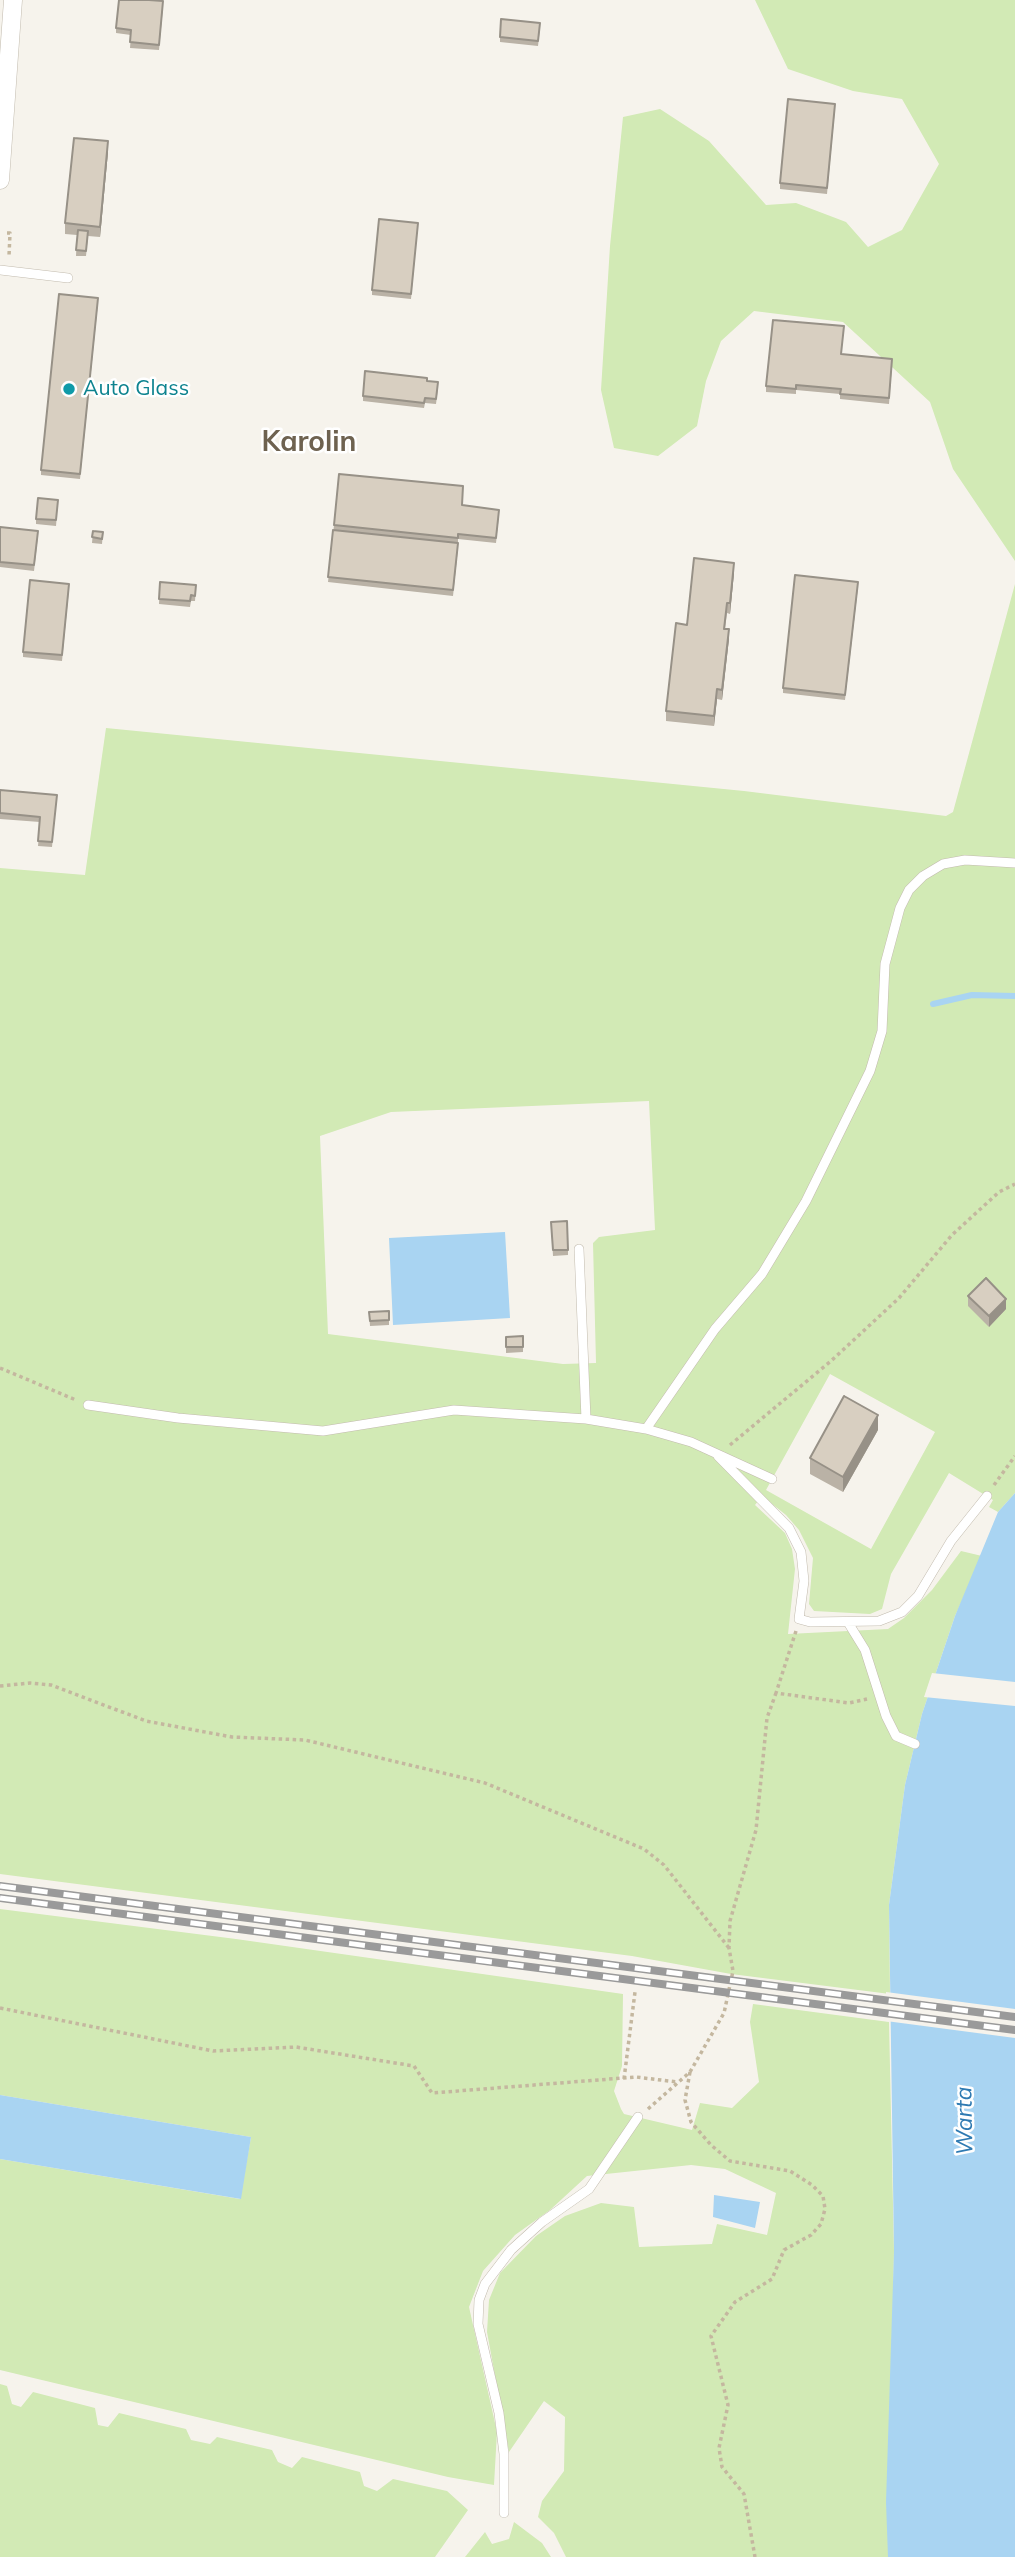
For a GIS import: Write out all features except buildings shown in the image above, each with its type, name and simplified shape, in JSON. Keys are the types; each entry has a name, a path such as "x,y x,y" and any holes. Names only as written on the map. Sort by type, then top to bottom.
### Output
{"street":[{"path":"0,180 13,0"}],"lane":[{"path":"4,270 68,278"},
{"path":"646,1429 715,1329 762,1274 806,1201 870,1070 882,1031 885,964 900,908 909,890 923,876 943,864 965,860 1015,863"},
{"path":"579,1249 586,1419"},
{"path":"88,1405 178,1418 323,1431 454,1410 586,1419 646,1429 691,1442 772,1479"},
{"path":"718,1456 789,1528 801,1552 804,1581 799,1619 849,1624 879,1621 902,1612 918,1596 951,1541 987,1496"},
{"path":"849,1624 864,1650 896,1736 915,1744"},
{"path":"504,2513 504,2454 499,2413 478,2323 479,2300 485,2284 511,2250 542,2222 590,2189 638,2118"}],"path":[{"path":"4,270 10,233 7,233"},
{"path":"718,1456 831,1362 899,1298 952,1235 999,1192 1015,1184"},
{"path":"0,1368 88,1405"},
{"path":"987,1496 1015,1456"},
{"path":"755,2557 744,2494 722,2467 720,2458 719,2448 728,2405 711,2336 734,2302 772,2278 784,2250 811,2235 821,2224 825,2209 822,2196 812,2185 790,2171 730,2161 710,2145 691,2122 685,2100 690,2072 724,2013 733,1971 729,1948 730,1921 756,1830 767,1718 799,1619"},
{"path":"0,1686 30,1683 51,1685 146,1721 232,1737 305,1740 485,1783 644,1849 664,1865 729,1948"},
{"path":"776,1693 849,1703 879,1696"},
{"path":"624,2078 635,1992"},
{"path":"0,2008 213,2051 296,2047 414,2066 432,2094 624,2078 677,2082"},
{"path":"638,2118 690,2072"}],"green space":[{"path":"755,0 1015,0 1015,561 953,469 930,402 843,322 754,311 721,341 706,381 697,426 658,456 614,448 601,390 610,246 623,117 660,109 709,141 766,205 796,203 846,222 868,247 902,230 939,164 902,99 853,91 788,69"},
{"path":"1015,584 1015,1493 998,1512 989,1507 993,1500 949,1473 891,1574 882,1609 870,1614 814,1611 809,1604 813,1558 799,1530 786,1515 762,1496 755,1505 785,1533 792,1549 795,1569 788,1634 888,1629 904,1618 932,1590 961,1551 982,1556 955,1616 922,1714 905,1785 889,1905 890,1994 731,1974 632,1956 0,1874 0,868 85,875 106,728 744,791 946,816 953,812","holes":["649,1101 655,1230 599,1237 593,1243 596,1363 563,1364 328,1334 320,1136 391,1112","830,1374 935,1432 871,1549 766,1490"]},
{"path":"0,1909 236,1939 623,1994 622,2066 614,2091 621,2109 624,2114 692,2130 700,2103 732,2108 759,2082 750,2022 753,2004 889,2022 894,2251 888,2557 566,2557 554,2533 538,2517 542,2501 564,2471 565,2417 544,2401 509,2452 487,2332 489,2300 500,2273 536,2236 565,2216 601,2203 634,2207 639,2247 712,2244 717,2224 767,2235 776,2193 725,2169 691,2165 587,2176 550,2210 515,2235 483,2271 469,2307 497,2432 494,2485 448,2477 0,2370 0,2159 240,2199 251,2137 0,2095"},
{"path":"0,2384 7,2386 12,2404 21,2407 33,2392 95,2408 98,2425 108,2427 119,2413 186,2429 191,2440 210,2444 217,2437 272,2450 278,2462 292,2468 302,2457 360,2472 364,2486 377,2491 393,2479 447,2491 468,2510 435,2557 0,2557"},
{"path":"514,2522 542,2543 551,2557 465,2557 485,2532 492,2544 509,2539"}],"water":[{"path":"505,1232 510,1318 393,1325 389,1238"},
{"name":"Warta","path":"1015,1493 1015,2557 888,2557 886,2502 894,2251 889,1905 905,1785 922,1714 955,1616 998,1512"},
{"path":"0,2095 251,2137 241,2199 0,2159"},
{"path":"714,2195 760,2202 755,2228 713,2217"}],"pier":[{"path":"932,1673 1015,1682 1015,1706 924,1697"},
{"path":"886,1992 1015,2009 1015,2038 886,2021"}],"waterway":[{"path":"933,1004 972,995 1015,996"}],"railway":[{"path":"0,1886 1015,2017"},
{"path":"0,1898 1015,2030"}],"place":[{"name":"Auto Glass","path":"69,389"}],"district":[{"name":"Karolin","path":"309,443"}]}
